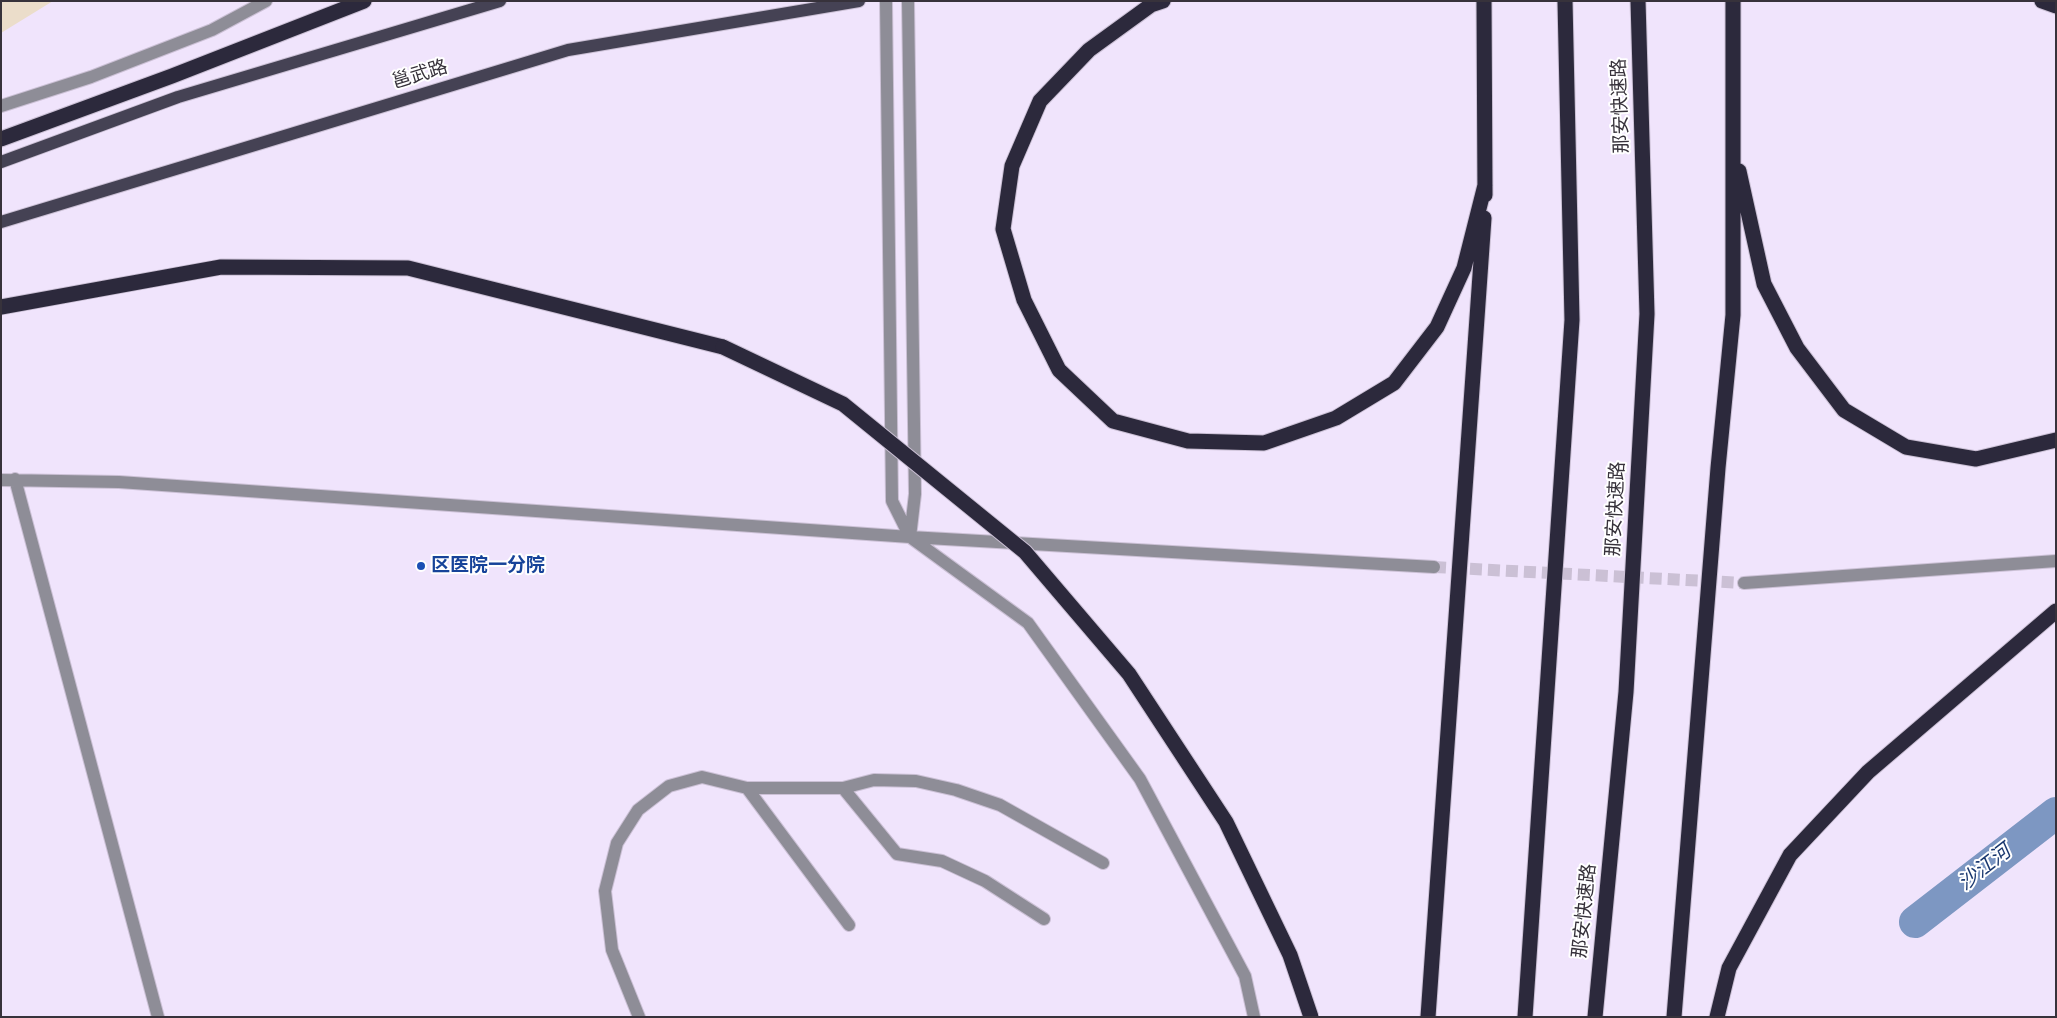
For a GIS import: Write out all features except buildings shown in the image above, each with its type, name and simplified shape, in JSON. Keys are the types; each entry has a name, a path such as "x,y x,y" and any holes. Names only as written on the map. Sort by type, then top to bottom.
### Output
{"highway":[{"path":"1,139 172,76 364,1"},
{"path":"1163,1 1151,6 1089,50 1040,101 1012,166 1003,229 1024,300 1059,370 1113,421 1188,441 1264,443 1336,418 1394,383 1437,327 1464,268 1485,185"},
{"path":"1428,1017 1477,332 1485,185 1484,1"},
{"path":"1525,1017 1572,320 1565,1"},
{"name":"那安快速路","path":"1594,1017 1626,692 1647,314 1638,1"},
{"path":"1674,1017 1733,315 1733,1"},
{"path":"2042,1 2056,6"},
{"path":"1733,145 1764,284 1797,348 1844,410 1906,448 1976,459 2056,440"},
{"path":"1,307 221,266 408,268 723,347 843,404 1025,552 1129,674 1226,822 1290,956 1311,1017"},
{"path":"1717,1017 1729,968 1790,856 1868,772 2056,611"}],"main road":[{"path":"1,162 178,98 500,1"},
{"name":"邕武路","path":"1,222 568,50 859,1"}],"street":[{"path":"1,106 91,77 212,30 266,1"},
{"path":"886,1 892,501 910,537 1028,623 1140,779 1245,976 1254,1017"},
{"path":"908,1 915,494 910,537"},
{"path":"15,479 158,1017"},
{"path":"1,480 119,482 910,537 1434,567"},
{"path":"1744,583 2056,561"},
{"path":"639,1017 612,950 605,891 617,844 638,810 669,786 702,777 747,788 843,788 874,780 916,781 956,790 1000,805 1103,863"},
{"path":"747,788 849,925"},
{"path":"843,788 896,854 942,861 985,880 1044,919"}],"shaded area":[{"path":"1,1 53,1 1,33"}],"waterway":[{"name":"沙江河","path":"1915,922 2056,813"}],"tunnel":[{"path":"1434,567 1744,583"}],"place":[{"name":"区医院一分院","path":"421,566"}]}
